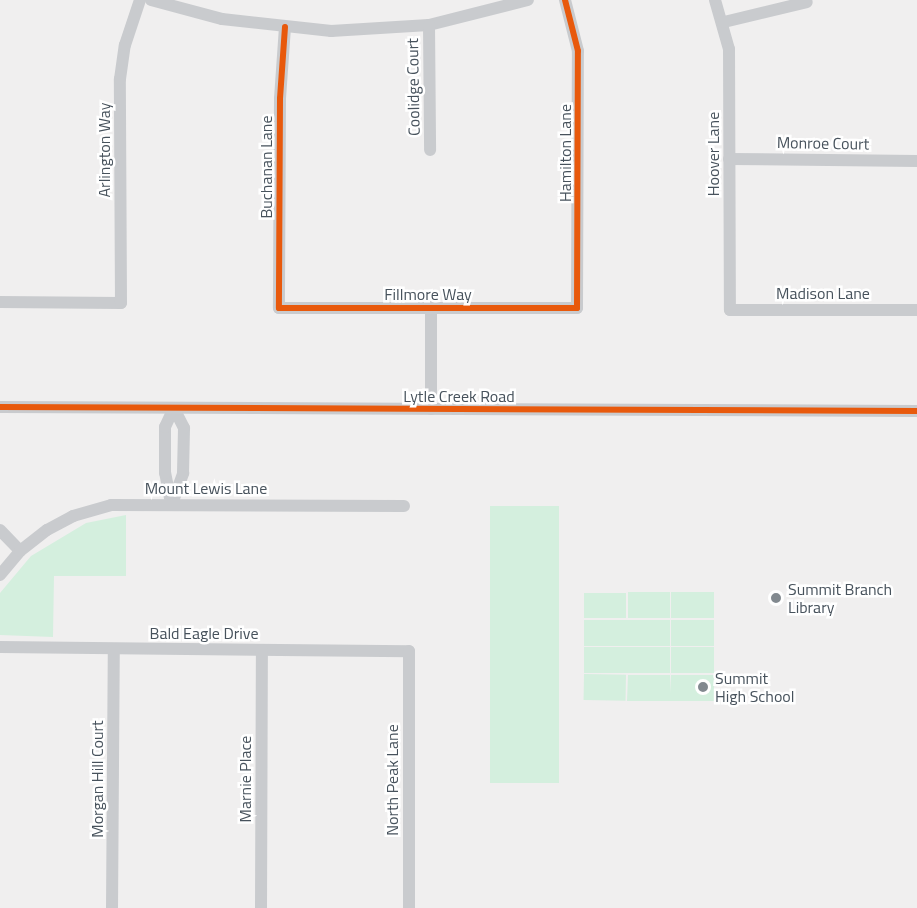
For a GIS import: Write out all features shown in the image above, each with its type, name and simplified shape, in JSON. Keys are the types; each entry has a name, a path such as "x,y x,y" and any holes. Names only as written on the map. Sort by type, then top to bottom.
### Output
{"street":[{"name":"Arlington Way","path":"0,302 121,303 120,79 125,45 140,0"},
{"path":"151,0 222,20 344,31 429,25 528,0"},
{"name":"Hamilton Lane","path":"565,0 578,58 577,308"},
{"name":"Hoover Lane","path":"716,0 724,22 729,48 730,310"},
{"path":"724,22 807,2"},
{"name":"Coolidge Court","path":"429,25 430,150"},
{"name":"Buchanan Lane","path":"279,308 280,99 285,27"},
{"name":"Monroe Court","path":"729,159 917,161"},
{"path":"430,409 431,307"},
{"name":"Fillmore Way","path":"279,308 577,308"},
{"name":"Madison Lane","path":"730,310 917,310"},
{"name":"Lytle Creek Road","path":"0,407 917,411"},
{"path":"172,504 165,472 165,427 174,408"},
{"path":"172,504 183,473 184,428 174,408"},
{"name":"Mount Lewis Lane","path":"0,575 20,551 47,530 92,510 111,505 404,506"},
{"path":"0,530 20,551"},
{"name":"Bald Eagle Drive","path":"0,647 409,651"},
{"name":"Morgan Hill Court","path":"112,908 114,649"},
{"name":"Marnie Place","path":"261,908 262,650"},
{"name":"North Peak Lane","path":"409,651 409,908"}],"green space":[{"path":"490,506 559,506 559,783 490,783"},
{"path":"126,515 126,576 54,576 53,637 0,635 0,593 31,556 86,523"},
{"path":"628,592 670,592 670,618 628,618"},
{"path":"671,592 714,592 714,618 671,618"},
{"path":"584,593 626,593 626,618 584,618"},
{"path":"584,620 670,620 670,646 584,646"},
{"path":"671,620 714,620 714,646 671,646"},
{"path":"584,647 670,647 670,673 584,673"},
{"path":"671,647 714,647 714,673 671,673"},
{"path":"584,674 626,675 626,701 584,700"},
{"path":"628,675 670,675 671,693 671,675 714,675 714,701 627,701"}],"cycle path":[{"path":"285,27 280,99 279,308 577,308 578,51 565,0"},
{"path":"0,407 917,411"}],"place":[{"name":"Summit Branch Library","path":"776,598"},
{"name":"Summit High School","path":"703,687"}]}
